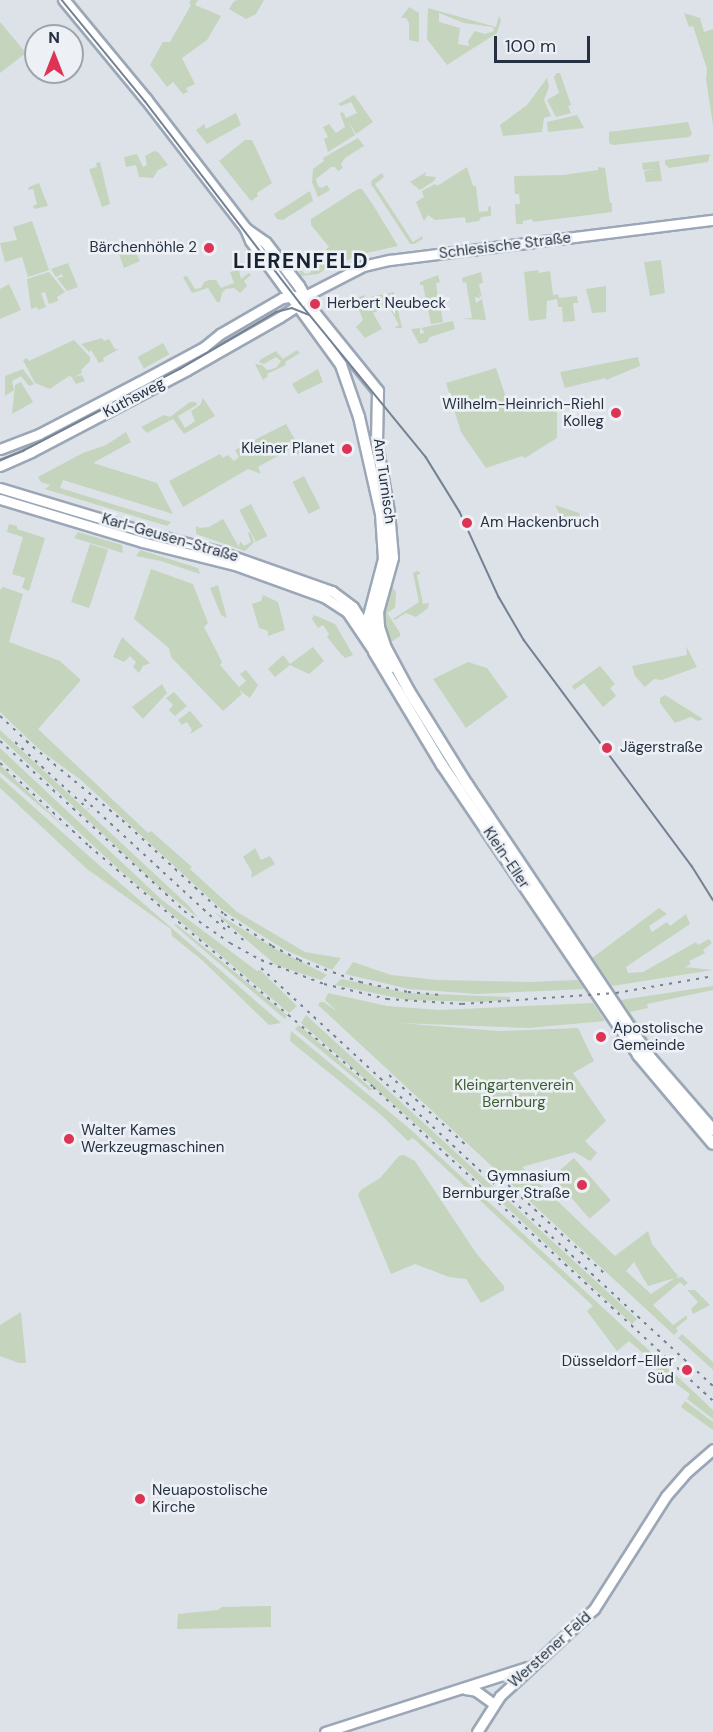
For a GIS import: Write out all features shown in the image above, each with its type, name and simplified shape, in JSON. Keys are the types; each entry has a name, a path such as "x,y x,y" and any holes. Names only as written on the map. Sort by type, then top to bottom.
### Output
{"main road":[{"path":"64,0 165,124 249,234 266,243 305,296"},
{"name":"Am Turnisch","path":"249,234 297,306 341,365 351,389 374,474 383,532 384,559 378,579"},
{"name":"Am Turnisch","path":"305,296 314,312 377,388 377,444 392,538 393,558 390,574"},
{"name":"Klein-Eller","path":"390,574 379,605 379,627 386,648 409,691 467,784 646,1059"},
{"name":"Klein-Eller","path":"378,579 370,605 370,633 374,652 442,765 646,1059"},
{"path":"646,1059 713,1130"},
{"path":"646,1059 713,1144"}],"street":[{"name":"Schlesische Straße","path":"305,296 363,266 390,260 713,220"},
{"path":"290,295 305,296"},
{"name":"Kuthsweg","path":"0,449 39,434 174,363 290,295"},
{"name":"Kuthsweg","path":"0,466 31,453 235,343 297,306 305,296"},
{"path":"229,329 223,337 223,343 226,346 235,343"},
{"name":"Kuthsweg","path":"31,453 52,435 50,432 39,434"},
{"name":"Karl-Geusen-Straße","path":"0,489 221,552 338,599"},
{"name":"Karl-Geusen-Straße","path":"0,499 142,542 235,565 338,599"},
{"path":"31,510 35,499"},
{"name":"Klein-Eller","path":"338,599 351,604 409,691"},
{"name":"Klein-Eller","path":"338,599 374,652"},
{"name":"Werstener Feld","path":"477,1732 494,1704 594,1609 666,1496 688,1471 713,1449"},
{"path":"326,1732 465,1689 533,1665"},
{"path":"465,1689 476,1691 494,1704"}],"green space":[{"path":"191,0 198,0 195,5 221,16 207,40 182,58 195,84 186,88 188,92 183,94 173,82 167,87 150,65 163,42 170,42 191,5 189,3"},
{"path":"264,0 256,14 246,19 229,9 234,1"},
{"path":"409,7 419,13 419,42 409,40 409,23 406,18 401,18"},
{"path":"428,8 496,27 499,16 501,20 497,33 447,65 427,39","holes":["439,13 464,23 493,27 494,31 485,34 475,31 468,41 469,46 458,44 460,28 439,22"]},
{"path":"684,13 700,18 704,32 713,29 713,125 706,79 707,69 693,26 689,27"},
{"path":"0,22 24,51 24,55 0,73"},
{"path":"560,73 571,105 568,106 571,113 556,117 547,100 559,93 554,77"},
{"path":"547,78 549,87 544,100 551,116 544,118 542,132 503,136 500,125 527,105"},
{"path":"354,95 373,122 356,134 348,121 355,135 328,152 324,139 328,137 323,127 329,124 336,133 345,127 340,113 343,112 346,118 357,113 351,102 341,106 338,104"},
{"path":"236,113 241,125 207,144 196,130 204,124 206,129"},
{"path":"577,115 584,128 548,132 547,122"},
{"path":"688,122 692,134 689,137 613,145 609,143 609,132"},
{"path":"358,138 364,146 345,158 341,164 343,168 338,171 335,167 331,167 316,179 318,186 322,188 327,185 330,190 318,197 312,182 313,169 324,161 323,158"},
{"path":"245,140 252,140 272,183 257,193 258,196 251,201 219,161"},
{"path":"154,151 158,152 168,165 158,170 153,178 139,177 136,165 126,167 124,157 137,154 143,167 147,165 145,156"},
{"path":"710,154 708,162 669,168 665,164 665,160"},
{"path":"659,161 662,181 646,182 644,171 655,169 643,170 642,163"},
{"path":"100,162 110,204 102,207 89,169 97,167 96,163"},
{"path":"467,167 473,186 476,186 479,212 488,211 488,207 491,206 491,216 466,223 465,217 435,220 428,215 424,221 416,202 424,197 422,191 435,184 437,186"},
{"path":"598,167 605,168 612,212 533,222 532,219 523,221 523,224 516,224 515,204 520,204 519,194 515,194 514,176 563,175 598,170"},
{"path":"426,172 425,176 436,177 434,181 420,190 410,182"},
{"path":"382,173 384,177 375,184 413,242 422,236 423,239 414,244 410,244 371,184 372,180"},
{"path":"39,183 48,206 34,209 33,206 37,204 33,189 28,190 29,187"},
{"path":"358,189 362,189 398,246 362,254 340,263 338,261 318,274 301,276 299,271 301,269 305,274 310,273 312,268 309,263 329,247 311,225 311,219"},
{"path":"310,191 313,201 283,220 277,219 274,214"},
{"path":"32,221 49,270 28,277 22,257 5,262 0,243 17,240 13,227"},
{"path":"138,242 142,251 136,253 140,261 124,268 115,243 119,243 122,249"},
{"path":"661,260 665,293 650,296 644,262"},
{"path":"68,263 78,287 67,291 57,278 63,277 62,274 56,277 51,269"},
{"path":"239,269 241,279 249,273 251,275 244,281 247,286 240,293 234,288 226,289 222,293 220,302 217,302 208,288 192,293 183,277 187,276 195,289 201,288 204,282 209,280 216,280 221,288 234,283 230,272"},
{"path":"538,270 539,273 550,271 553,295 558,294 559,298 577,296 578,303 573,303 575,321 563,322 562,307 558,307 557,299 547,301 546,319 529,321 524,272"},
{"path":"49,272 65,292 57,297 58,301 49,304 45,292 41,293 46,307 38,310 37,307 31,309 27,279"},
{"path":"481,272 483,283 479,284 482,298 479,294 480,298 475,297 476,303 482,299 486,320 462,319 472,318 466,282 463,283 462,278"},
{"path":"438,275 440,282 436,283 438,297 431,297 432,303 439,298 443,322 431,324 423,285 420,285 420,282"},
{"path":"9,284 21,310 0,319 0,289"},
{"path":"606,286 606,312 592,313 586,289"},
{"path":"394,292 402,328 394,328 399,325 388,305 373,313 382,329 365,338 356,327 363,320 355,299 364,295 365,298 385,294 388,302 392,299 386,294"},
{"path":"453,321 455,329 430,337 427,342 419,344 411,329 420,328 420,334 425,333 421,328"},
{"path":"102,338 104,341 109,339 115,349 119,349 103,358 104,361 99,363 91,350 89,352 81,344"},
{"path":"74,340 90,357 90,361 81,370 82,373 74,377 82,375 85,381 76,384 69,376 50,389 35,383 23,360 27,358 29,361"},
{"path":"163,343 169,354 144,368 138,357"},
{"path":"297,350 300,353 285,362 286,365 267,374 268,376 263,380 255,364 262,365 267,370 276,368 281,361 276,357 264,364 259,362 276,351 283,359"},
{"path":"638,357 640,366 606,380 605,378 565,388 560,372"},
{"path":"496,368 510,409 525,404 526,407 557,403 557,438 525,458 522,456 486,468 461,432 446,383"},
{"path":"23,369 34,384 29,386 21,376 12,381 14,390 5,396 5,376"},
{"path":"318,369 323,382 298,394 292,384"},
{"path":"21,382 33,402 12,414 15,385"},
{"path":"203,398 215,416 184,434 173,419 147,433 141,427 164,415 170,417 190,402 196,402 197,405 178,416 185,428 195,421 191,411 200,405"},
{"path":"286,424 302,452 296,455 292,448 258,467 261,474 248,469 183,507 169,481 220,454 223,458 228,455 234,461 239,457 235,450"},
{"path":"126,432 131,442 93,463 157,483 173,514 63,480 60,488 171,522 167,526 45,489 50,485 41,482 38,477 83,453 106,445"},
{"path":"304,476 320,508 309,514 292,482"},
{"path":"251,504 267,536 256,542 239,510"},
{"path":"555,505 579,513 581,520 563,522"},
{"path":"223,519 239,547 240,541 244,546 251,542 248,533 250,532 254,542 245,551 196,534 196,526 209,527"},
{"path":"9,524 45,538 29,591 22,588 25,578 12,574 23,537 7,532"},
{"path":"78,532 122,545 123,553 74,538"},
{"path":"90,544 108,550 89,608 71,602"},
{"path":"140,550 198,568 200,574 161,561 136,556"},
{"path":"151,569 193,584 208,623 204,627 222,662 220,665 239,687 246,681 240,674 246,670 258,685 250,698 239,690 242,694 223,711 171,657 169,648 134,619"},
{"path":"417,571 421,573 417,575 423,604 429,603 428,608 416,617 406,613 395,620 393,619 419,602 413,573"},
{"path":"218,585 227,618 221,615 210,588"},
{"path":"3,587 23,594 9,642 60,661 81,680 38,729 148,833 151,831 192,867 190,869 237,912 305,952 341,958 332,970 285,950 221,909 81,780 40,750 0,712 0,590"},
{"path":"392,587 396,592 395,608 387,613 400,636 391,642 385,629 384,616"},
{"path":"263,595 278,602 285,630 268,636 268,631 259,628 252,604 261,601"},
{"path":"314,615 335,624 353,655 345,658 341,654 327,637 329,634 323,625 318,628 312,619"},
{"path":"122,637 150,663 143,666 139,673 133,667 136,662 130,656 124,662 113,657"},
{"path":"686,646 697,667 662,680 654,679 645,687 635,676 632,666 687,655"},
{"path":"313,647 324,661 309,674 290,665 275,677 268,669 283,655 290,664"},
{"path":"468,662 487,668 508,697 466,728 433,679"},
{"path":"600,666 615,684 610,688 616,696 603,707 584,683 574,690 572,686"},
{"path":"162,684 167,693 143,719 132,707"},
{"path":"174,692 187,706 175,716 169,710 173,705 166,698"},
{"path":"665,695 703,719 698,721 691,717 675,723 660,703 660,698"},
{"path":"190,711 203,726 190,734 192,730 187,722 182,725 178,720"},
{"path":"0,730 189,906 198,918 158,886 0,737"},
{"path":"0,748 162,900 257,971 260,970 297,1006 289,1013 123,873 0,759"},
{"path":"0,765 43,806 68,830 0,772"},
{"path":"0,777 281,1023 269,1025 202,960 172,936 171,929 87,869 0,788"},
{"path":"255,848 261,860 270,856 275,864 251,878 252,872 243,857"},
{"path":"659,908 667,914 649,926 652,932 667,922 670,926 686,914 690,924 626,967 628,973 643,972 696,942 698,945 709,939 712,943 703,950 705,953 689,961 691,964 685,967 713,970 612,986 592,958"},
{"path":"214,912 272,947 327,975 321,980 276,965"},
{"path":"176,924 287,1015 285,1019 174,925"},
{"path":"353,962 391,975 437,980 530,982 578,980 584,989 477,994 409,989 345,974"},
{"path":"341,979 408,993 511,997 507,1000 482,1002 407,1000 335,985"},
{"path":"713,986 713,990 647,1004 648,1008 630,1012 653,1045 671,1039 671,1042 655,1047 650,1045 621,1000"},
{"name":"Kleingartenverein Bernburg","path":"328,993 387,1006 439,1010 593,1003 605,1021 528,1028 399,1023 499,1031 578,1028 594,1061 573,1073 606,1121 585,1141 597,1153 590,1161 575,1152 522,1167 615,1256 648,1231 652,1244 678,1276 676,1278 682,1277 688,1283 684,1286 680,1282 653,1305 673,1325 687,1315 687,1319 676,1328 678,1331 674,1335 318,1005 324,1002 339,1013 325,1000","holes":["634,1262 648,1286 675,1278 651,1294 626,1271"]},
{"path":"306,1015 637,1319 632,1324 445,1150 301,1023"},
{"path":"299,1025 373,1090 369,1090 295,1029"},
{"path":"291,1031 410,1129 655,1356 651,1360 629,1341 617,1351 587,1311 593,1306 413,1138 408,1141 380,1114 290,1041"},
{"path":"404,1155 415,1161 476,1253 504,1286 504,1290 481,1303 466,1279 449,1277 415,1264 391,1274 358,1195 361,1190 380,1178 399,1156"},
{"path":"574,1158 611,1200 590,1219 553,1176"},
{"path":"687,1290 695,1290 710,1305 693,1314 691,1309 698,1302"},
{"path":"21,1312 26,1363 19,1363 0,1356 0,1325"},
{"path":"682,1334 713,1362 713,1370 678,1338"},
{"path":"659,1359 713,1410 713,1419 687,1399 690,1394 655,1368"},
{"path":"685,1401 713,1422 713,1430 681,1407"},
{"path":"271,1606 271,1627 177,1629 178,1614 218,1610 222,1607"}],"tram line":[{"path":"62,0 145,101 300,303 426,457 460,512 499,597 524,640 692,866 713,900"},
{"path":"0,460 23,451 180,369 276,312 292,308 309,315"}],"railway":[{"path":"0,716 31,745"},
{"path":"0,741 184,911 230,943 261,960 324,984 387,999 462,1004 616,993 713,976"},
{"path":"26,741 122,820 224,914 272,946 299,960 360,982 408,992 444,995"},
{"path":"15,742 88,809"},
{"path":"0,763 89,846 373,1087 713,1401"},
{"path":"84,799 225,929"},
{"path":"221,920 243,940"},
{"path":"261,968 713,1386"},
{"path":"389,1075 469,1148"},
{"path":"508,1185 605,1274"}],"place":[{"name":"Bärchenhöhle 2","path":"209,248"},
{"name":"Herbert Neubeck","path":"315,304"},
{"name":"Wilhelm-Heinrich-Riehl Kolleg","path":"616,413"},
{"name":"Kleiner Planet","path":"347,449"},
{"name":"Am Hackenbruch","path":"467,523"},
{"name":"Jägerstraße","path":"607,748"},
{"name":"Apostolische Gemeinde","path":"601,1037"},
{"name":"Walter Kames Werkzeugmaschinen","path":"69,1139"},
{"name":"Gymnasium Bernburger Straße","path":"582,1185"},
{"name":"Düsseldorf-Eller Süd","path":"687,1370"},
{"name":"Neuapostolische Kirche","path":"140,1499"}],"district":[{"name":"LIERENFELD","path":"301,261"}]}
